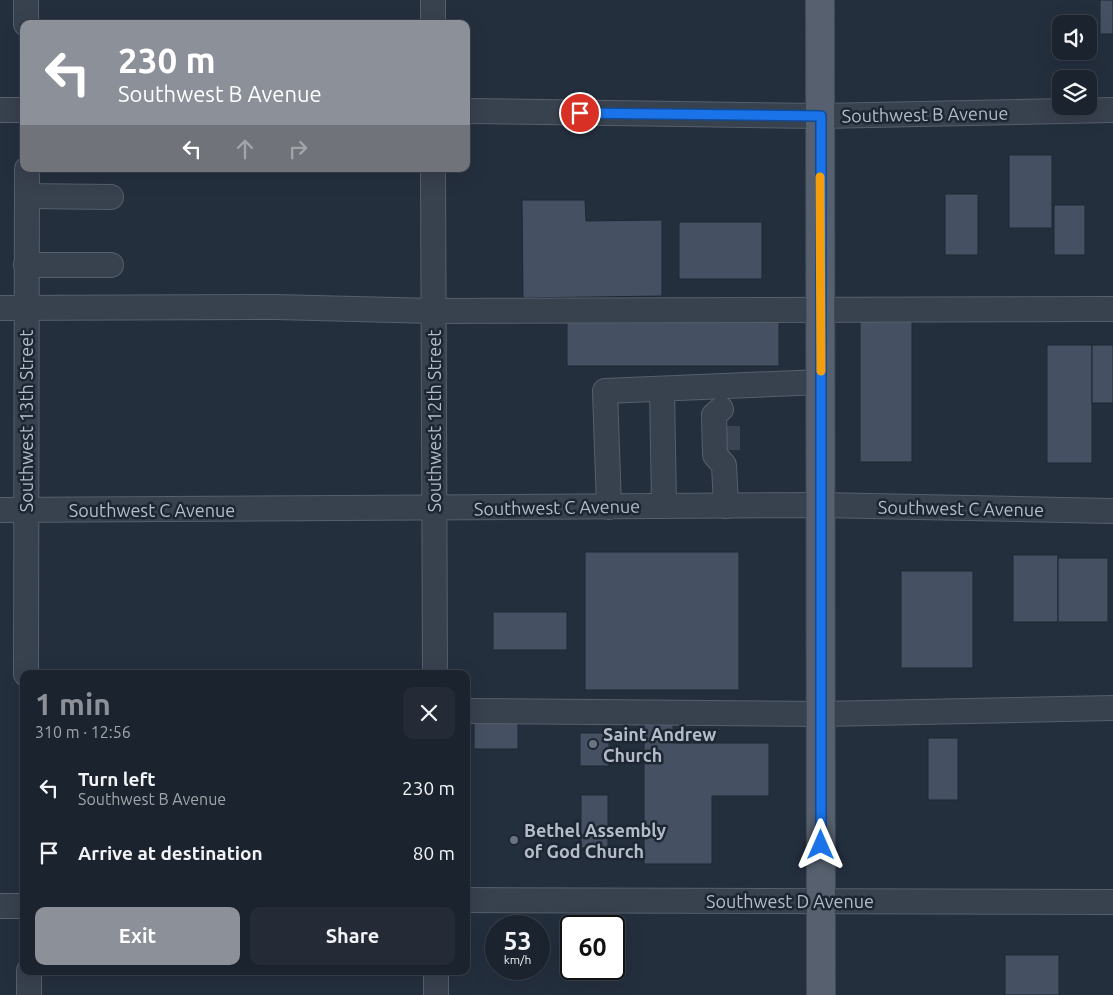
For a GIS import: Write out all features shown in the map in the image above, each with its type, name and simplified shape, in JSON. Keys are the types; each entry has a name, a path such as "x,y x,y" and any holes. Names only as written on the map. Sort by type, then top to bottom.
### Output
{"main road":[{"path":"820,0 821,995"}],"street":[{"path":"26,0 26,20"},
{"path":"433,0 433,20"},
{"path":"0,110 20,110"},
{"name":"Southwest B Avenue","path":"470,111 821,116 1113,110"},
{"name":"Southwest 13th Street","path":"26,670 27,172"},
{"name":"Southwest 12th Street","path":"433,172 435,670"},
{"path":"27,196 111,197"},
{"path":"26,265 111,265"},
{"path":"0,308 275,306 434,311 1113,310"},
{"path":"609,507 605,391 821,382"},
{"path":"720,386 724,418 714,415 715,455 726,458 726,506"},
{"path":"662,388 664,506"},
{"name":"Southwest C Avenue","path":"0,510 821,505 1113,511"},
{"path":"470,711 821,714 1113,708"},
{"name":"Southwest D Avenue","path":"470,900 1113,902"},
{"path":"0,906 20,906"},
{"path":"29,975 29,995"},
{"path":"436,975 436,995"}],"building":[{"path":"1100,0 1113,0 1113,34 1100,34"},
{"path":"1009,155 1052,155 1052,228 1009,228"},
{"path":"945,194 978,194 978,255 945,255"},
{"path":"522,200 585,200 586,221 662,220 662,296 523,298"},
{"path":"1054,205 1085,205 1085,255 1054,255"},
{"path":"679,222 762,222 762,279 679,279"},
{"path":"860,315 912,315 912,462 860,462"},
{"path":"567,317 779,317 779,366 567,366"},
{"path":"1047,345 1092,345 1092,463 1047,463"},
{"path":"1092,345 1113,345 1113,403 1092,403"},
{"path":"585,552 739,552 739,690 585,690"},
{"path":"1013,555 1058,555 1058,622 1013,622"},
{"path":"1058,558 1108,558 1108,622 1058,622"},
{"path":"901,571 973,571 973,668 901,668"},
{"path":"493,612 567,612 567,650 493,650"},
{"path":"644,719 673,719 673,743 769,743 769,796 712,796 712,864 644,864"},
{"path":"474,720 518,720 518,749 474,749"},
{"path":"580,733 609,733 609,766 580,766"},
{"path":"928,738 958,738 958,800 928,800"},
{"path":"581,795 608,795 608,848 581,848"},
{"path":"1005,955 1059,955 1059,995 1005,995"}],"tunnel":[{"path":"728,426 728,451"}],"slow traffic":[{"path":"820,177 821,371"}],"place":[{"name":"Saint Andrew Church","path":"593,744"},
{"name":"Bethel Assembly of God Church","path":"514,840"}],"route":[{"path":"580,113 821,116 821,845"}]}
